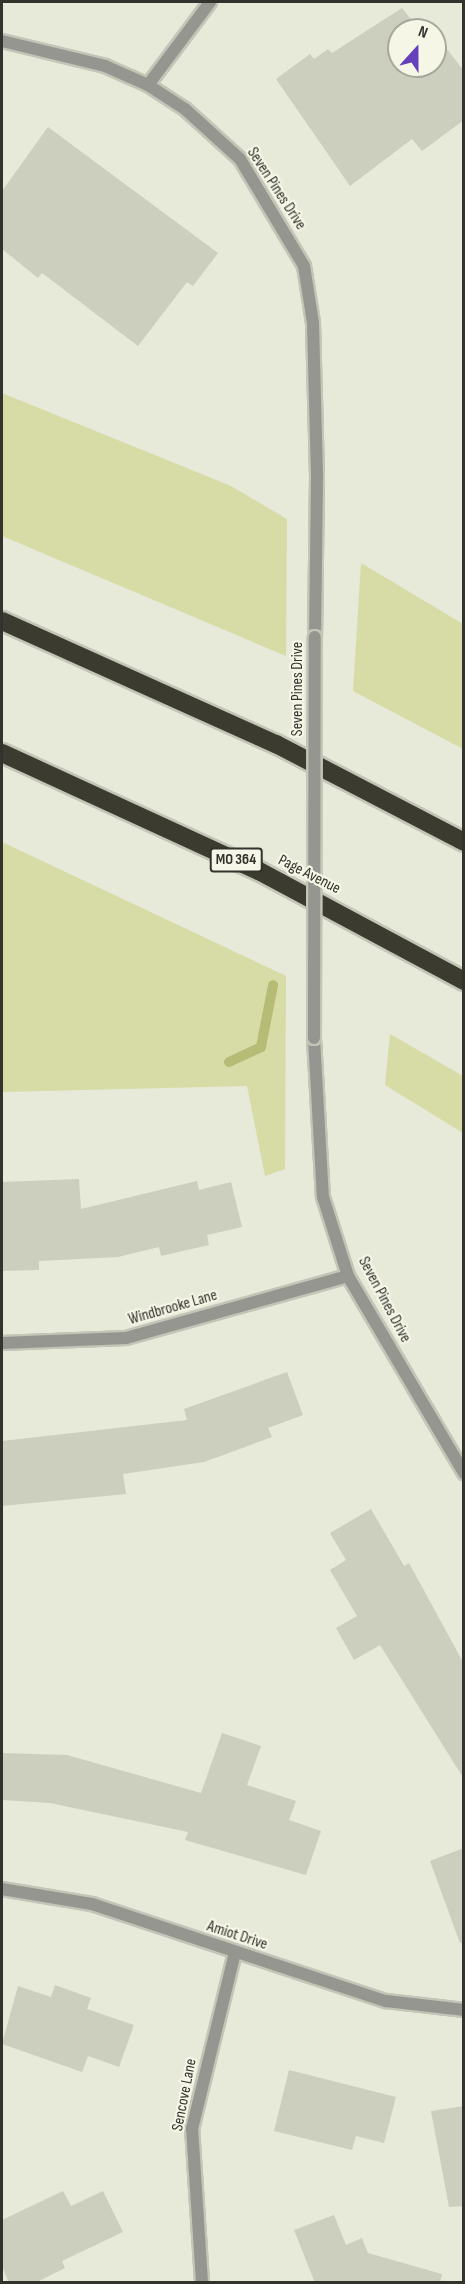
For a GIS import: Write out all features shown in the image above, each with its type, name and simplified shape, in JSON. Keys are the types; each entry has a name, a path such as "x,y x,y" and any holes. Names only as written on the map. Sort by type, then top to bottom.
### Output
{"highway":[{"path":"2,621 276,744 464,842"},
{"name":"Page Avenue","path":"2,753 259,871 464,981"}],"street":[{"path":"148,85 210,2"},
{"name":"Seven Pines Drive","path":"2,41 105,66 148,85 240,159 304,266 313,323 316,453 314,1038 323,1197 348,1276 464,1473"},
{"name":"Windbrooke Lane","path":"2,1343 126,1338 348,1276"},
{"name":"Amiot Drive","path":"2,1889 92,1904 386,2001 464,2010"},
{"name":"Sencove Lane","path":"202,2283 192,2129 235,1952"}],"green space":[{"path":"2,393 231,486 287,519 286,656 2,536"},
{"path":"361,563 463,624 463,749 353,691"},
{"path":"2,842 286,976 285,1169 265,1176 247,1086 2,1092"},
{"path":"390,1034 463,1076 463,1133 385,1085"}],"building":[{"path":"402,8 410,18 387,18 387,78 447,78 447,49 464,71 464,120 422,151 412,139 350,186 276,79 310,54 314,59 328,49 332,53"},
{"path":"48,127 218,253 193,286 187,282 138,346 42,273 38,278 2,249 2,191"},
{"path":"79,1179 81,1209 197,1181 199,1190 231,1182 242,1227 207,1235 209,1245 161,1256 159,1247 118,1257 39,1261 39,1270 2,1271 2,1182"},
{"path":"287,1372 303,1415 268,1428 272,1437 204,1462 123,1474 126,1494 2,1506 2,1441 187,1420 184,1409"},
{"path":"371,1509 404,1566 409,1563 464,1664 464,1779 380,1645 354,1660 336,1628 357,1616 330,1570 346,1560 330,1533"},
{"path":"222,1733 261,1746 247,1785 296,1801 289,1820 321,1831 306,1875 185,1840 188,1832 50,1803 2,1800 2,1753 67,1755 201,1793"},
{"path":"464,1848 464,1943 460,1943 430,1861"},
{"path":"55,1985 91,1998 87,2009 134,2025 119,2067 88,2056 82,2072 2,2044 18,1986 51,1997"},
{"path":"289,2070 396,2097 384,2143 356,2136 352,2150 274,2131"},
{"path":"464,2106 464,2206 449,2207 431,2111"},
{"path":"63,2191 71,2206 103,2191 123,2232 62,2261 65,2268 35,2283 9,2283 2,2266 2,2220"},
{"path":"334,2215 346,2245 362,2238 368,2253 442,2274 440,2283 315,2283 294,2230"}],"waterway":[{"path":"229,1062 261,1047 273,985"}]}
